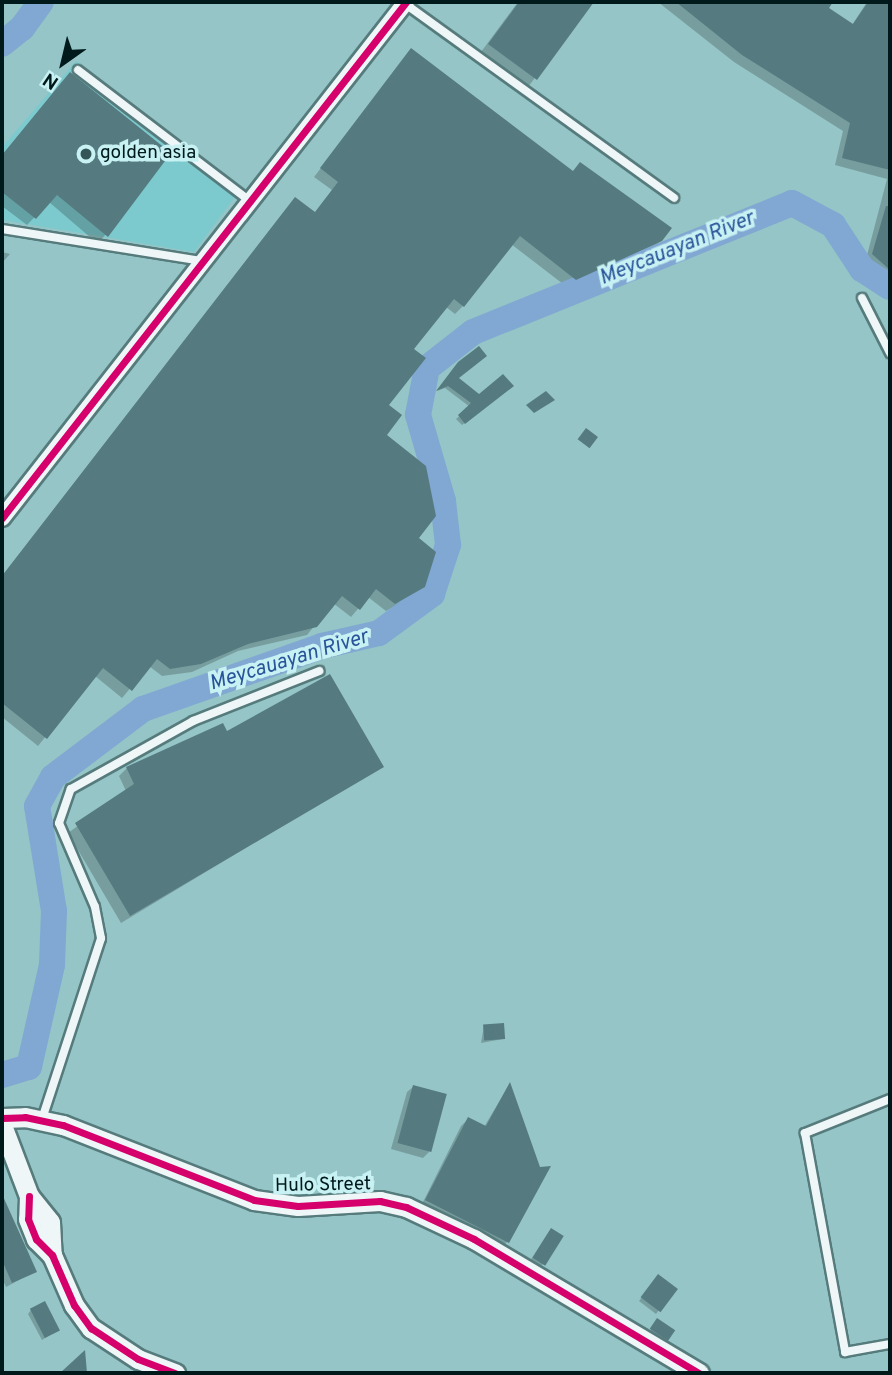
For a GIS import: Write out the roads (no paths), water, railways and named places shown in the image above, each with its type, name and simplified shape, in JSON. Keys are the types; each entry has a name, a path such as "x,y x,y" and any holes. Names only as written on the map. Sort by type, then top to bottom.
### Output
{"street":[{"path":"2,518 205,261 404,2"},
{"name":"Hulo Street","path":"2,1118 42,1119 254,1200 298,1206 380,1201 418,1212 474,1239 699,1373"},
{"path":"2,1125 29,1196 28,1219 36,1239 52,1255 75,1305 91,1328 138,1359 175,1373"}],"lane":[{"path":"404,2 674,198"},
{"path":"78,70 250,201"},
{"path":"2,229 205,261"},
{"path":"862,298 890,353"},
{"path":"42,1119 101,938 95,907 59,822 71,789 193,721 319,671"},
{"path":"890,1098 805,1132 845,1352 890,1344"}],"waterway":[{"name":"Meycauayan River","path":"2,44 22,28 41,2"},
{"name":"Meycauayan River","path":"2,1075 29,1067 52,965 54,911 37,806 53,777 143,709 322,646 379,633 432,594 448,545 443,501 418,415 427,368 473,332 792,203 833,225 862,269 890,287"}],"place":[{"name":"golden asia","path":"86,154"}]}
